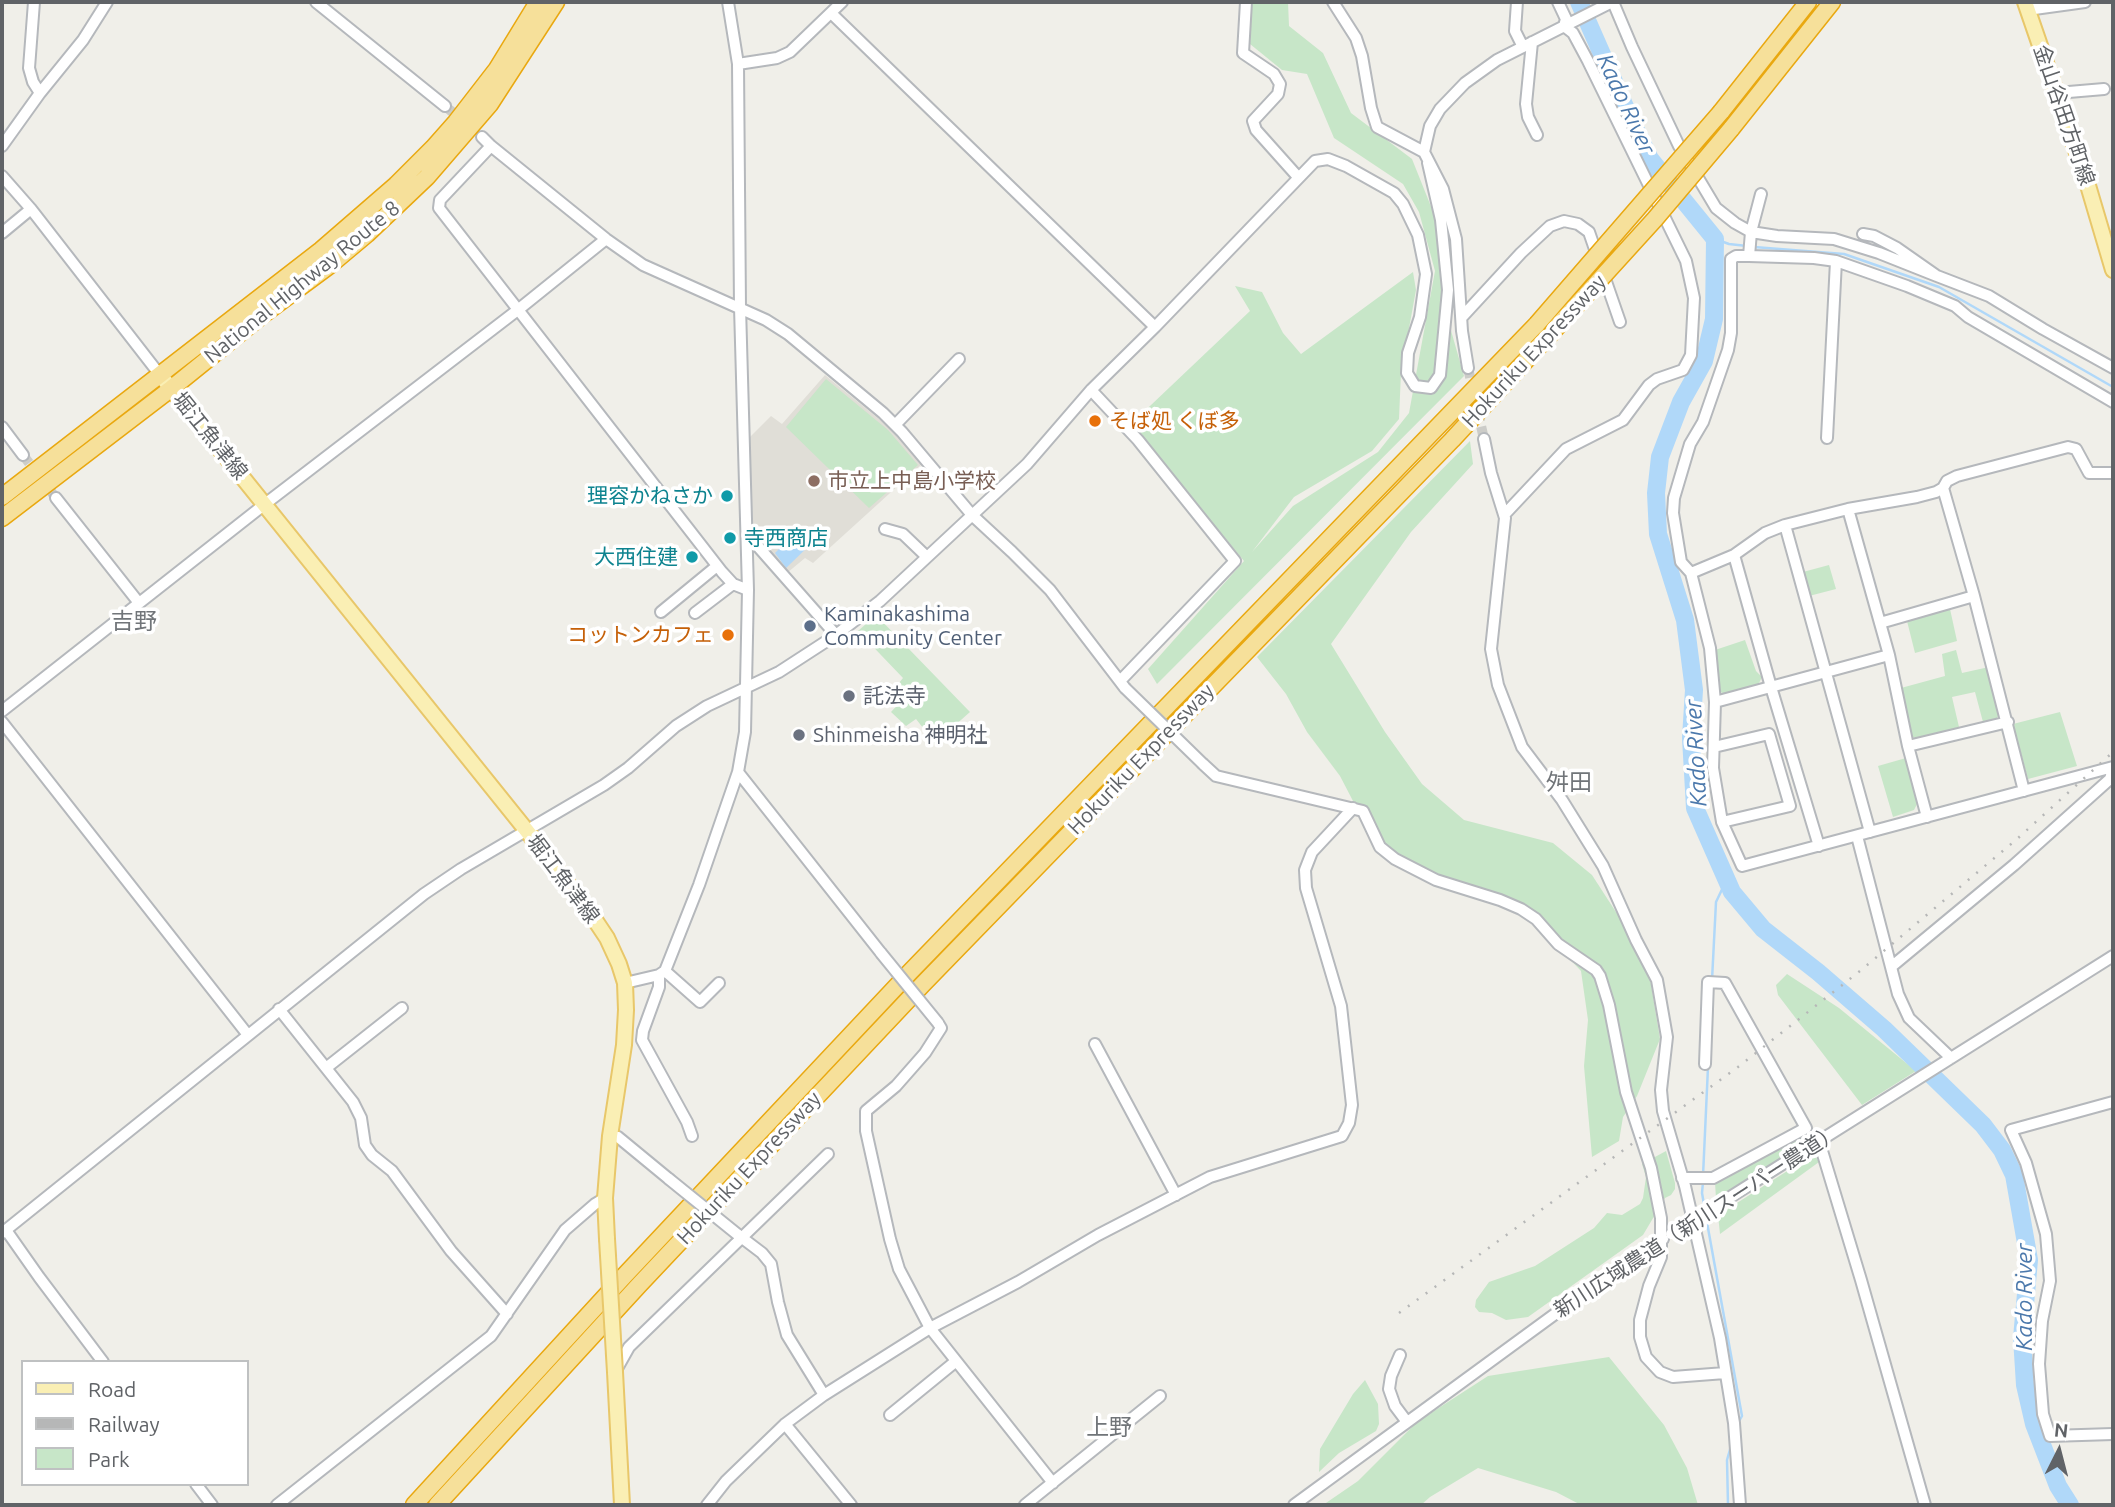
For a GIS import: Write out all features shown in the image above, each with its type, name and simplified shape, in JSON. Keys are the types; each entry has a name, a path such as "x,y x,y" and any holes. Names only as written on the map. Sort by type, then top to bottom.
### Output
{"highway":[{"name":"National Highway Route 8","path":"2,497 321,250 405,176 433,148 480,90 509,50 538,2"},
{"name":"National Highway Route 8","path":"2,518 367,234 427,177 490,104 556,2"},
{"name":"Hokuriku Expressway","path":"414,1505 625,1275 910,972 1537,324 1694,144 1808,2"},
{"name":"Hokuriku Expressway","path":"437,1505 639,1285 923,984 1452,440 1656,219 1709,157 1832,2"}],"main road":[{"name":"金山谷田方町線","path":"2026,6 2095,205 2113,270"},
{"name":"堀江魚津線","path":"160,375 527,831 591,914 607,938 619,964 625,983 624,1045 610,1136 605,1198 622,1505"}],"street":[{"path":"34,2 29,68 40,93"},
{"path":"2,146 83,40 107,2"},
{"path":"316,2 445,106"},
{"path":"692,1136 642,1040 662,973 699,885 738,772 746,732 748,590 740,307 738,64 728,2"},
{"path":"738,64 776,58 790,52 842,2"},
{"path":"1246,2 1243,53 1274,74 1280,84 1278,94 1252,121 1256,130 1298,177"},
{"path":"1334,2 1356,38 1377,128 1426,158 1443,189 1456,239 1468,368"},
{"path":"1517,2 1515,31 1528,45 1526,104 1528,117 1537,135"},
{"path":"1558,2 1566,19 1565,26"},
{"path":"101,1360 4,1231 424,894 612,779 676,726 707,706 779,672 836,635 880,601 1027,464 1091,390 1315,161 1328,159 1346,166 1394,193 1403,204 1418,235 1426,274 1420,317 1408,354 1407,373 1415,386 1431,388 1440,375 1448,290 1441,220 1426,158 1430,126 1440,109 1465,83 1497,60 1612,2 1679,146 1716,208 1735,223 1751,232 1834,239 1879,253 1989,296 2113,368"},
{"path":"2026,6 2085,2"},
{"path":"831,13 1155,327"},
{"path":"1504,515 1566,449 1623,420 1649,385 1657,379 1683,370 1690,355 1694,298 1686,261 1588,61 1573,33 1565,26"},
{"path":"2057,93 2104,89"},
{"path":"482,136 606,239 643,265 740,307 788,334 895,425 972,515 1050,590 1122,685 1216,776 1363,811 1380,847 1395,859 1436,880 1521,909 1536,919 1558,944 1596,970 1609,1005 1626,1092 1651,1168 1661,1218 1661,1257 1649,1286 1640,1320 1640,1337 1646,1357 1660,1372 1673,1377 1725,1373"},
{"path":"491,146 440,200 439,208 717,566 733,584 748,590"},
{"path":"2,176 31,209 160,375"},
{"path":"1749,256 1751,232 1761,194"},
{"path":"2,233 31,209"},
{"path":"1462,317 1521,253 1550,226 1564,221 1578,224 1589,232 1620,322"},
{"path":"1863,234 1874,236 1897,248 1937,276"},
{"path":"2,711 606,239"},
{"path":"1891,967 2014,865 2110,779 2113,768 1742,866 1722,822 1713,768 1714,673 1691,573 1681,562 1673,513 1674,498 1690,444 1703,422 1728,350 1731,333 1731,260 1736,256 1749,256 1836,261 1908,286 1955,306 1968,317 2113,402"},
{"path":"1827,438 1836,261"},
{"path":"895,425 959,359"},
{"path":"1091,390 1138,440 1235,561 1122,685"},
{"path":"2,427 23,455"},
{"path":"1484,439 1491,474 1504,515 1491,649 1498,685 1522,747 1562,800 1603,866 1657,980 1667,1037 1661,1090 1663,1111 1682,1178 1720,1338 1734,1423 1740,1505"},
{"path":"1691,573 1734,555 1765,533 1785,525 1848,509 1936,492 1957,476 2068,447 2076,449 2088,473 2113,473"},
{"path":"1943,488 2008,722 2024,791"},
{"path":"56,498 139,603"},
{"path":"1848,509 1889,655 1908,746 1927,817"},
{"path":"1785,525 1870,832"},
{"path":"885,529 903,534 927,557"},
{"path":"747,534 836,635"},
{"path":"1734,555 1819,846"},
{"path":"661,612 717,566"},
{"path":"695,613 733,584"},
{"path":"1880,623 1974,596"},
{"path":"1715,702 1889,655"},
{"path":"2,722 248,1035"},
{"path":"1908,746 2008,722"},
{"path":"1714,747 1769,734 1790,806 1722,822"},
{"path":"738,772 941,1028 925,1053 896,1086 866,1111 866,1131 898,1269 930,1328 1053,1483"},
{"path":"707,1505 726,1482 785,1424 824,1395 930,1328 1018,1282 1098,1235 1210,1177 1342,1136 1349,1123 1352,1105 1341,1006 1306,888 1305,870 1312,852 1353,808"},
{"path":"1857,836 1898,994 1909,1018 1948,1060"},
{"name":"新川広域農道（新川スーパー農道）","path":"1294,1505 1660,1240 2113,956"},
{"path":"625,983 662,973"},
{"path":"662,973 700,1002 719,984"},
{"path":"1682,1178 1713,1178 1806,1128 1725,983 1713,983 1704,1064"},
{"path":"326,1068 402,1008"},
{"path":"279,1009 353,1102 361,1118 365,1145 372,1155 392,1171 451,1251 507,1314"},
{"path":"1095,1044 1176,1195"},
{"path":"2113,1102 2011,1130 2026,1163 2046,1234 2050,1281 2042,1321 2039,1364 2043,1414 2050,1436 2113,1434"},
{"path":"610,1136 618,1137 762,1253 771,1264 787,1335 824,1395"},
{"path":"1819,1141 1925,1505"},
{"path":"615,1372 629,1347 739,1235 828,1154"},
{"path":"276,1505 491,1336 565,1230 605,1198"},
{"path":"1400,1354 1391,1376 1390,1389 1395,1406 1408,1422"},
{"path":"890,1415 955,1362"},
{"path":"1025,1505 1160,1396"},
{"path":"785,1424 851,1505"},
{"path":"198,1486 212,1505"}],"shaded area":[{"path":"825,375 890,428 922,464 813,563 805,558 787,573 754,535 751,524 747,440 771,416 782,424"}],"green space":[{"path":"1252,2 1288,2 1289,26 1323,53 1351,113 1412,159 1434,214 1450,327 1464,376 1157,684 1148,669 1244,561 1131,424 1250,311 1235,286 1262,292 1283,333 1301,354 1413,272 1416,290 1401,372 1399,419 1372,451 1294,497 1252,552 1293,506 1378,452 1409,413 1435,271 1419,212 1403,184 1334,138 1307,74 1282,70 1250,44"},
{"path":"826,379 888,430 918,465 869,508 786,427"},
{"path":"1470,441 1473,464 1411,532 1331,644 1385,732 1422,784 1464,820 1553,843 1592,875 1647,960 1660,1039 1637,1096 1623,1117 1619,1141 1592,1157 1584,1066 1588,1020 1581,971 1541,929 1477,888 1426,874 1378,849 1340,776 1307,732 1286,694 1257,657"},
{"path":"1829,565 1836,589 1809,596 1803,572"},
{"path":"1950,609 1957,641 1915,653 1907,621"},
{"path":"876,615 970,712 935,743 916,719 906,726 891,712 903,699 894,689 903,678 858,631"},
{"path":"1745,640 1756,671 1762,677 1758,685 1725,694 1718,691 1715,650"},
{"path":"1956,650 1962,673 1989,667 2001,711 1997,718 1983,722 1975,692 1952,697 1959,727 1917,739 1909,735 1901,688 1945,676 1942,654"},
{"path":"2060,712 2077,766 2028,779 2013,724"},
{"path":"1906,758 1917,804 1914,810 1893,817 1878,766"},
{"path":"1787,974 1839,1008 1916,1071 1862,1105 1778,995 1776,985"},
{"path":"1805,1133 1809,1142 1716,1199 1715,1182"},
{"path":"1666,1151 1675,1189 1665,1198 1643,1235 1528,1317 1506,1320 1492,1313 1479,1312 1475,1307 1476,1300 1489,1282 1535,1266 1594,1228 1607,1213 1622,1215 1640,1204 1646,1177 1642,1164"},
{"path":"1814,1154 1819,1162 1720,1234 1718,1215"},
{"path":"1609,1357 1664,1425 1687,1468 1698,1505 1581,1505 1556,1492 1478,1468 1421,1505 1323,1505 1358,1481 1417,1422 1488,1376"},
{"path":"1365,1380 1378,1404 1379,1424 1376,1431 1339,1453 1319,1472 1320,1449 1353,1394"}],"water":[{"path":"800,528 814,541 786,568 775,553"}],"waterway":[{"name":"Kado River","path":"1579,2 1650,159 1715,239 1714,319 1704,361 1681,402 1660,457 1656,493 1658,534 1685,620 1694,690 1691,738 1695,808 1732,892 1763,929 1884,1029 1983,1125 2002,1150 2014,1175 2029,1260 2022,1338 2025,1385 2034,1424 2058,1486 2070,1505"},
{"path":"1715,239 1747,246"},
{"path":"1754,247 1844,254 1939,287 2113,387"},
{"path":"1712,980 1716,902 1727,879"},
{"path":"1703,1176 1708,1067"},
{"path":"1703,1182 1705,1210"},
{"path":"1706,1217 1742,1416 1738,1423"},
{"path":"1728,1505 1727,1460 1731,1446"}],"tunnel":[{"path":"445,106 482,137"},
{"path":"1468,368 1484,439"},
{"path":"23,455 56,498"}],"railway":[{"path":"1399,1313 1738,1067 1860,971 2017,839 2113,752"}],"place":[{"name":"そば処 くぼ多","path":"1095,421"},
{"name":"市立上中島小学校","path":"814,481"},
{"name":"理容かねさか","path":"727,496"},
{"name":"寺西商店","path":"730,538"},
{"name":"大西住建","path":"692,557"},
{"name":"Kaminakashima Community Center","path":"810,626"},
{"name":"コットンカフェ","path":"728,635"},
{"name":"託法寺","path":"849,696"},
{"name":"Shinmeisha 神明社","path":"799,735"}],"district":[{"name":"吉野","path":"134,621"},
{"name":"舛田","path":"1569,782"},
{"name":"上野","path":"1109,1427"}]}
